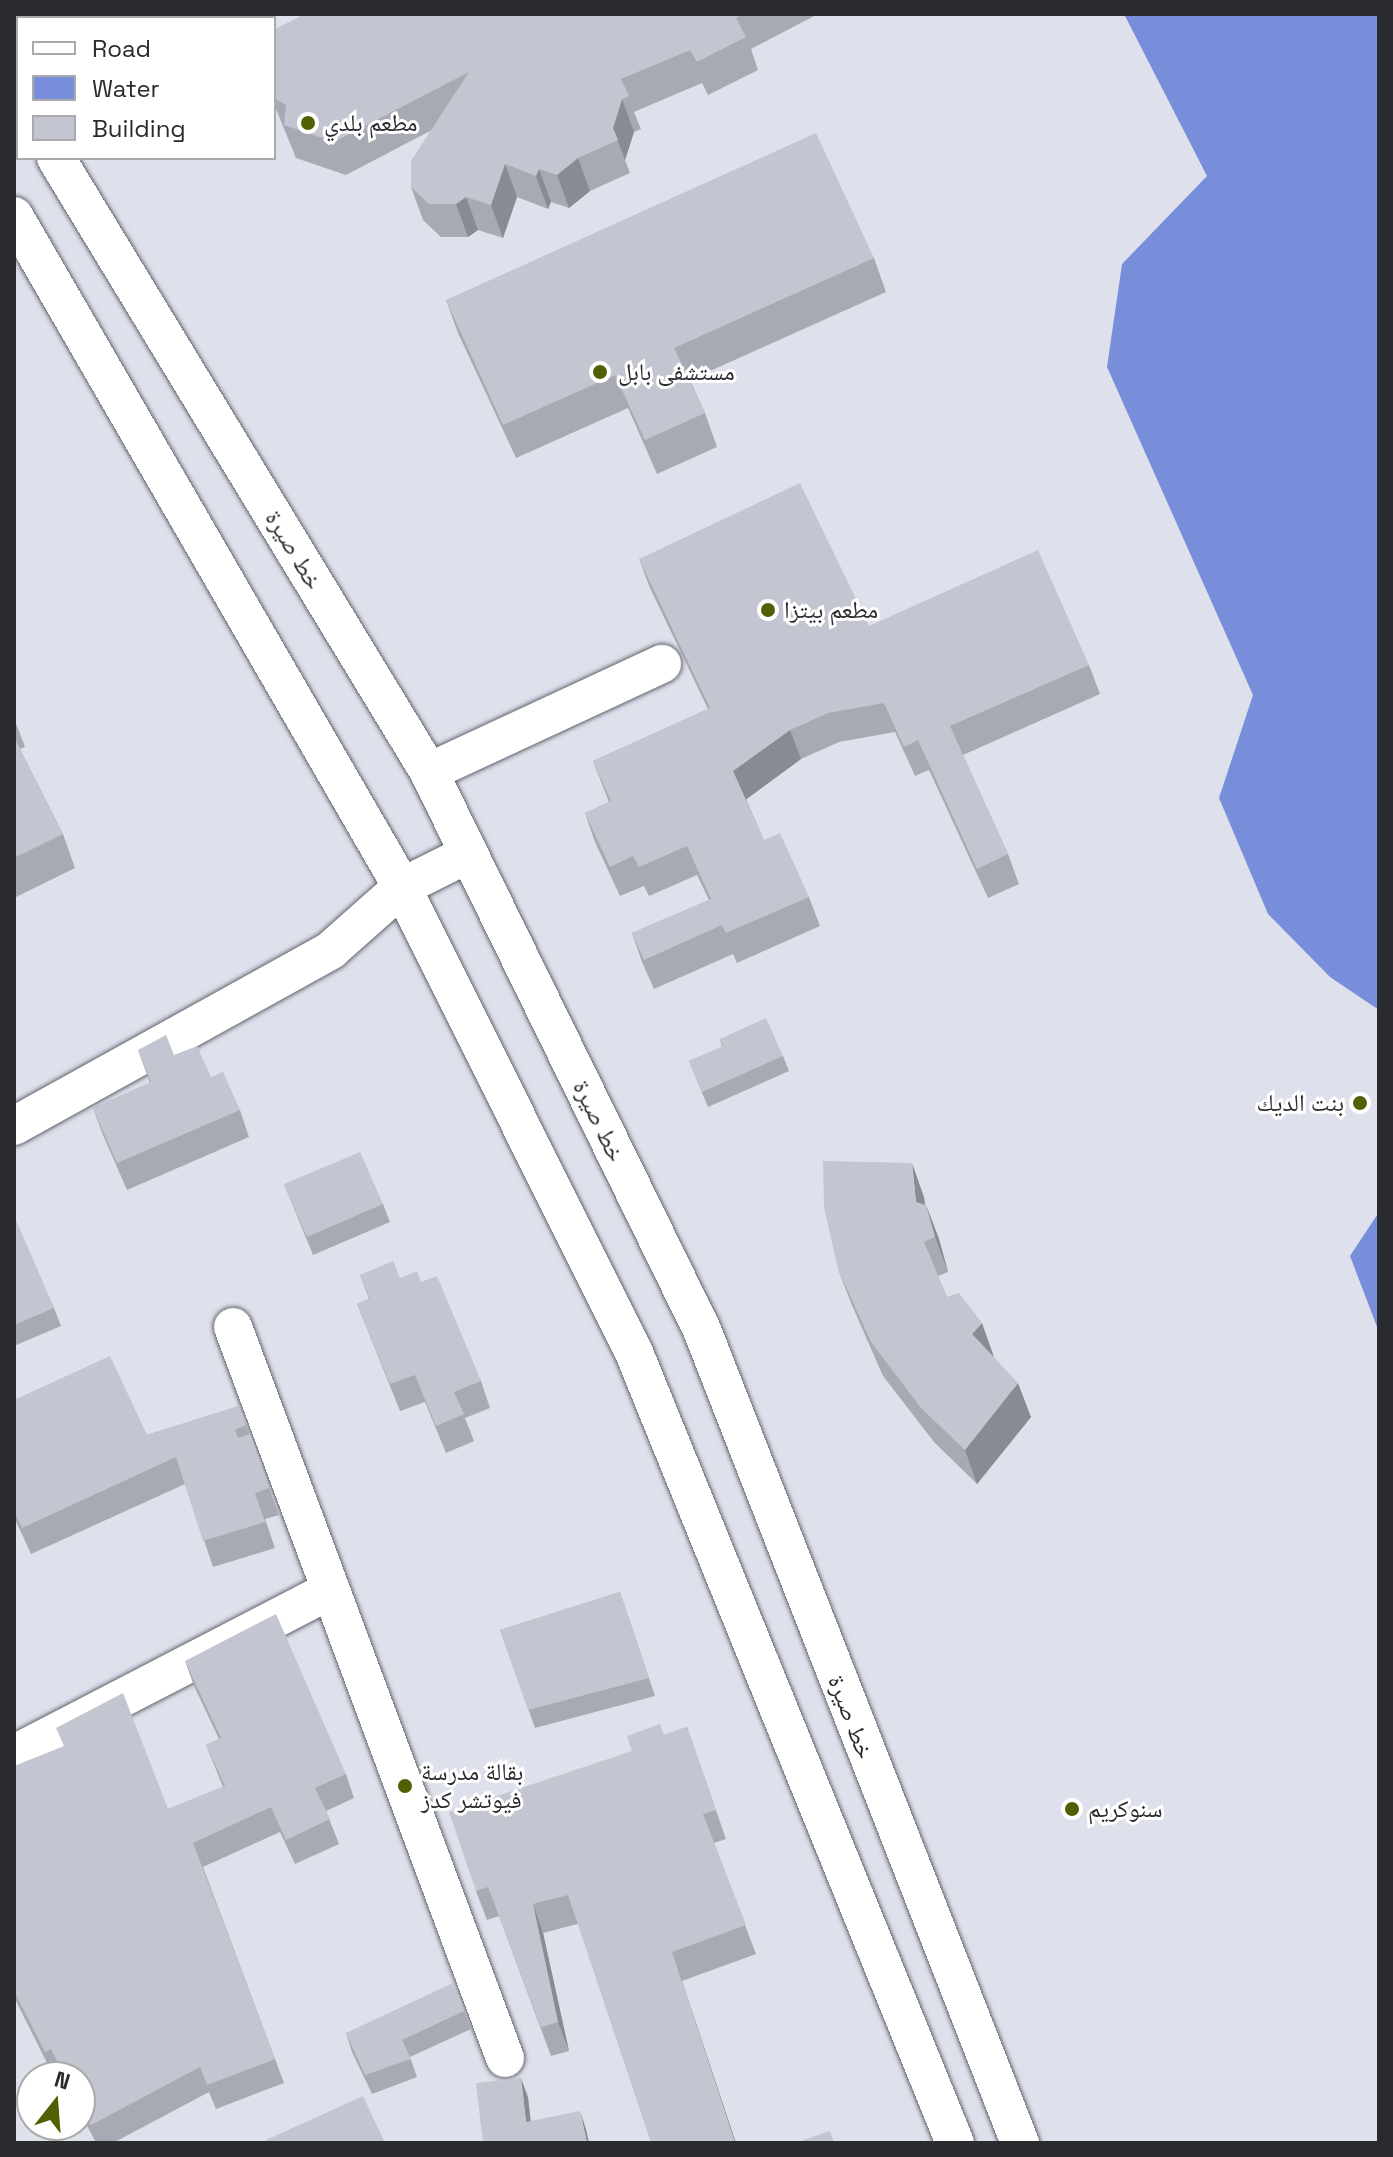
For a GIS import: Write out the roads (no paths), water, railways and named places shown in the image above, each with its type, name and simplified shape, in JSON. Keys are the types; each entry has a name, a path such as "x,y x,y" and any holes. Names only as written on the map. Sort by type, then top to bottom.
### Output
{"street":[{"name":"خط صيرة","path":"57,160 429,772 702,1330 1020,2143"},
{"path":"14,216 402,887 635,1355 955,2143"},
{"path":"429,772 662,664"},
{"path":"14,1126 331,950 402,887 468,854"},
{"path":"233,1327 327,1592 505,2058"},
{"path":"14,1754 327,1592"}],"water":[{"path":"1124,14 1379,14 1379,1010 1330,977 1268,914 1219,798 1253,695 1107,367 1122,264 1207,176"},
{"path":"1379,1212 1379,1332 1350,1256"}],"place":[{"name":"مطعم بلدي","path":"308,123"},
{"name":"مستشفى بابل","path":"600,372"},
{"name":"مطعم بيتزا","path":"768,610"},
{"name":"بنت الديك","path":"1360,1103"},
{"name":"بقالة مدرسة فيوتشر كدز","path":"405,1786"},
{"name":"سنوكريم","path":"1072,1809"}]}
